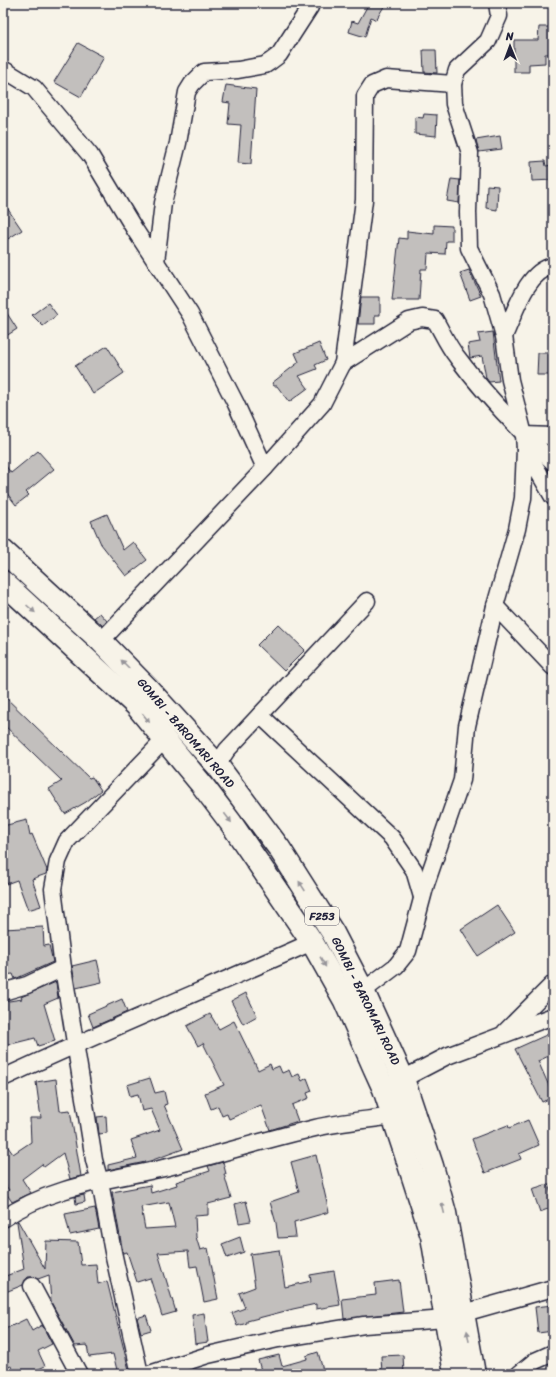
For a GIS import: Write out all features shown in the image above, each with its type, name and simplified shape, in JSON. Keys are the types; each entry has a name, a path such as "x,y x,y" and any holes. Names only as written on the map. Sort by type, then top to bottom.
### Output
{"main road":[{"name":"GOMBI - BAROMARI ROAD","path":"3,551 101,641 152,693 217,765 279,848 332,933 363,991 403,1079 432,1166 445,1213 455,1316 455,1374"},
{"name":"GOMBI - BAROMARI ROAD","path":"3,582 136,705 203,786 231,823 312,942 345,1001 384,1089 432,1236 455,1316 474,1374"}],"street":[{"path":"363,991 396,966 408,951 422,897 462,780 467,726 495,606 518,529 523,498 525,442 510,380 504,336 492,294 470,248 468,212 470,153 454,104 453,84 457,70 488,41 499,16 497,3"},
{"path":"156,262 163,203 178,144 187,92 192,84 204,72 238,70 265,65 271,61 279,55 310,7"},
{"path":"3,69 34,88 90,155 190,314 236,404 265,468"},
{"path":"101,641 265,468 322,404 343,363 364,200 365,96 372,85 386,79 453,84"},
{"path":"504,336 529,281 544,268 553,266"},
{"path":"343,363 409,321 422,318 435,320 456,357 525,442 553,497"},
{"path":"525,442 553,436"},
{"path":"525,442 553,462"},
{"path":"217,765 227,750 367,601"},
{"path":"495,606 553,667"},
{"path":"260,715 392,838 414,870 422,897"},
{"path":"140,1374 116,1268 100,1182 94,1160 62,968 53,889 58,861 67,841 164,740"},
{"path":"3,1078 75,1044 197,993 312,942"},
{"path":"3,992 27,985 62,968"},
{"path":"503,1034 553,984"},
{"path":"384,1089 447,1056 553,1016"},
{"path":"3,1219 45,1196 69,1188 172,1166 234,1148 317,1128 393,1116"},
{"path":"32,1286 79,1374"},
{"path":"149,1374 208,1355 278,1339 364,1325 455,1316 553,1288"},
{"path":"519,1374 535,1361 553,1353"}],"building":[{"path":"369,3 386,3 376,20 371,17 365,37 349,32 352,21 358,23"},
{"path":"539,27 553,27 553,43 550,43 551,54 545,54 545,63 529,64 529,72 514,72 514,40 538,40"},
{"path":"78,43 104,57 81,97 54,82"},
{"path":"423,50 436,50 437,73 424,72"},
{"path":"226,85 256,89 251,164 238,163 241,125 228,124 230,103 223,102"},
{"path":"424,114 437,115 436,136 415,134 415,117 423,118"},
{"path":"500,136 502,149 479,152 476,140"},
{"path":"545,161 546,166 553,165 553,180 532,181 531,162"},
{"path":"451,179 460,180 459,203 447,201"},
{"path":"487,185 498,186 497,210 486,208"},
{"path":"3,202 22,230 3,242"},
{"path":"434,225 452,226 452,241 446,241 445,254 428,253 427,269 421,269 419,300 392,300 399,238 407,239 407,231 434,234"},
{"path":"469,270 481,296 470,300 460,273"},
{"path":"361,297 380,297 380,315 375,315 375,324 358,324"},
{"path":"48,303 57,315 43,326 32,315"},
{"path":"3,307 17,329 3,338"},
{"path":"493,332 499,381 489,382 486,378 482,356 470,358 468,344 480,342 478,334"},
{"path":"319,343 326,360 315,365 317,369 299,376 308,388 289,402 277,386 274,386 272,383 299,362 295,353"},
{"path":"107,346 124,373 93,394 75,366"},
{"path":"538,353 549,353 549,375 537,375"},
{"path":"38,451 54,469 26,492 29,495 16,505 3,488 3,462 11,473"},
{"path":"107,514 123,550 133,542 147,560 126,576 101,544 91,521"},
{"path":"100,613 107,621 103,626 94,618"},
{"path":"278,624 305,650 284,671 257,645"},
{"path":"3,695 89,778 92,777 101,790 86,802 65,814 49,789 62,781 3,724"},
{"path":"27,820 30,835 32,834 47,870 46,874 32,879 41,906 28,910 17,880 3,885 3,826"},
{"path":"497,905 515,932 478,956 461,929"},
{"path":"43,927 44,946 49,945 53,962 15,979 13,974 3,975 3,929"},
{"path":"97,960 102,982 76,988 72,966"},
{"path":"56,982 58,998 44,1004 55,1041 38,1046 35,1038 3,1046 3,1002 22,999 21,997"},
{"path":"246,993 257,1016 243,1024 231,1001"},
{"path":"122,999 127,1012 93,1027 88,1014"},
{"path":"210,1014 219,1029 234,1021 258,1070 270,1064 272,1069 279,1066 282,1073 289,1070 292,1077 299,1074 302,1081 307,1078 312,1091 307,1093 309,1098 292,1105 298,1121 270,1130 261,1105 229,1119 227,1114 222,1116 218,1106 211,1109 205,1093 224,1085 203,1043 198,1046 187,1026"},
{"path":"553,1032 553,1054 538,1061 553,1095 553,1097 542,1102 515,1049"},
{"path":"150,1078 155,1093 164,1091 167,1104 164,1105 183,1149 150,1161 108,1170 108,1165 137,1158 131,1140 160,1130 151,1109 142,1111 138,1094 130,1096 127,1085"},
{"path":"56,1079 60,1111 70,1110 81,1176 70,1179 63,1153 44,1167 42,1164 22,1179 31,1193 12,1202 6,1193 9,1190 3,1182 3,1140 13,1154 31,1142 30,1118 41,1118 36,1082"},
{"path":"106,1116 107,1133 99,1134 97,1117"},
{"path":"528,1120 539,1145 519,1154 521,1159 485,1173 472,1139 508,1125 509,1128"},
{"path":"316,1155 329,1212 294,1222 296,1237 278,1238 276,1223 270,1202 299,1192 291,1162"},
{"path":"223,1162 226,1174 224,1174 231,1198 208,1204 208,1215 195,1216 196,1237 200,1250 208,1248 218,1299 204,1302 197,1266 190,1267 188,1251 158,1253 176,1312 162,1316 150,1278 137,1282 127,1252 123,1253 112,1192 150,1185 151,1193 177,1185 176,1182 210,1171 208,1166","holes":["169,1202 175,1227 145,1229 141,1207"]},
{"path":"548,1184 553,1200 553,1207 540,1212 532,1189"},
{"path":"84,1195 85,1202 76,1204 75,1197"},
{"path":"246,1201 251,1221 239,1223 235,1204"},
{"path":"95,1208 99,1229 70,1235 65,1214"},
{"path":"18,1221 45,1269 46,1241 78,1242 81,1265 96,1264 98,1284 107,1281 130,1374 118,1374 113,1354 89,1357 87,1345 75,1346 51,1302 49,1275 38,1279 28,1277 23,1285 3,1293 3,1277 24,1269"},
{"path":"240,1237 244,1252 227,1258 222,1244"},
{"path":"279,1250 285,1287 311,1281 310,1275 334,1271 340,1305 316,1309 316,1304 247,1321 247,1323 237,1326 232,1313 245,1308 239,1293 255,1287 250,1254"},
{"path":"399,1280 403,1312 344,1319 342,1299 376,1295 375,1283"},
{"path":"553,1305 553,1331 538,1333 535,1307"},
{"path":"204,1313 208,1342 195,1344 192,1315"},
{"path":"146,1315 151,1330 141,1333 137,1318"},
{"path":"26,1319 32,1331 42,1325 52,1344 38,1351 45,1366 29,1374 15,1374 11,1366 3,1369 3,1330"},
{"path":"318,1352 324,1374 262,1374 258,1360 279,1355 282,1366 307,1359 306,1356"},
{"path":"403,1355 404,1374 382,1374 381,1356"}]}
